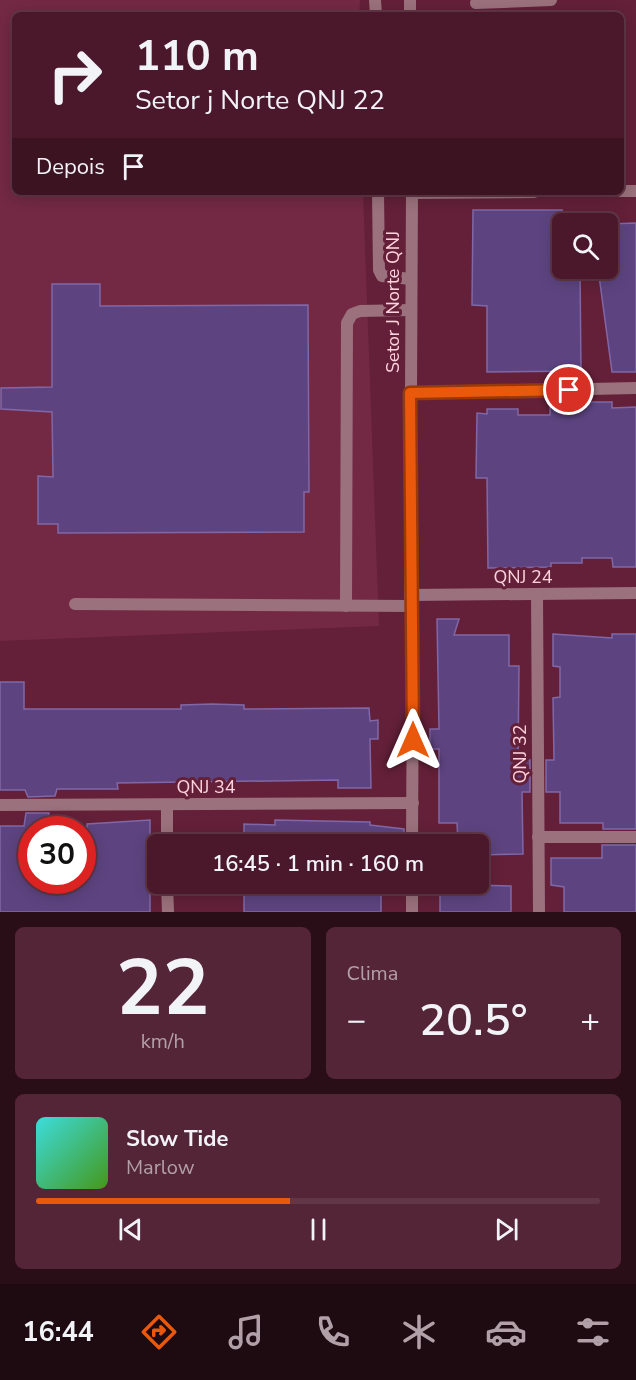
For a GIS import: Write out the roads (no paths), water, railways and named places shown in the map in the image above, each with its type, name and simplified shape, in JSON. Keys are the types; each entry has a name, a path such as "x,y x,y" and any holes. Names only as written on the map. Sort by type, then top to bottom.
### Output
{"street":[{"path":"476,3 551,0"},
{"path":"378,195 379,270 382,276 411,279"},
{"name":"Setor J Norte QNJ","path":"412,195 410,393 412,834"},
{"path":"346,606 347,323 352,314 360,311 411,310"},
{"path":"410,393 636,388"},
{"name":"QNJ 24","path":"75,604 346,606 411,600 636,594"},
{"name":"QNJ 32","path":"537,595 539,912"},
{"name":"QNJ 34","path":"0,805 167,806 412,803"},
{"path":"167,806 167,834"},
{"path":"538,837 636,837"},
{"path":"167,894 168,912"},
{"path":"412,894 412,912"}]}
